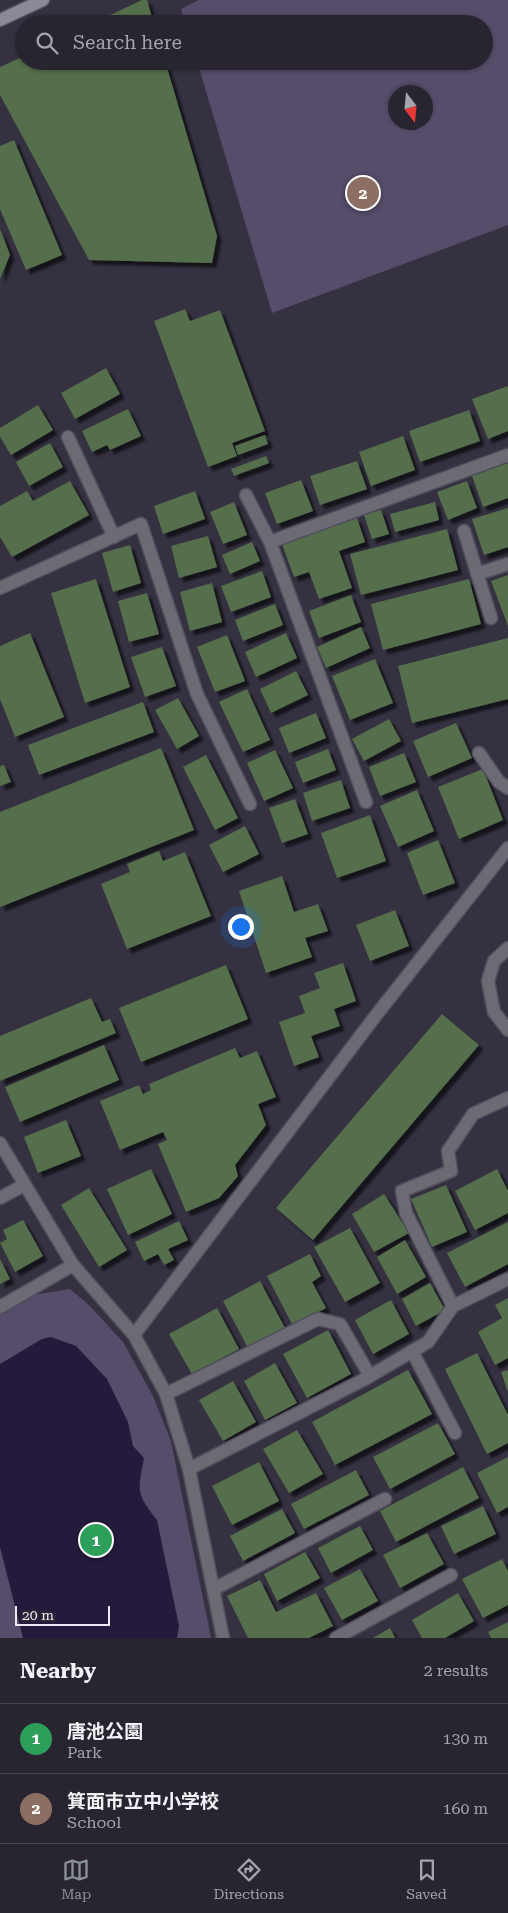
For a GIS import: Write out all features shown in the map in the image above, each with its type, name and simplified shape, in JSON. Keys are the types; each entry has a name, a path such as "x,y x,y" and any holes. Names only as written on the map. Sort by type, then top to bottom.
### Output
{"street":[{"path":"0,20 43,0"},
{"path":"68,437 114,537"},
{"path":"270,542 508,455"},
{"path":"246,495 270,542 366,802"},
{"path":"0,588 141,524 198,694 250,804"},
{"path":"464,531 491,618"},
{"path":"477,574 508,564"},
{"path":"479,752 499,782 508,788"},
{"path":"134,1335 377,1014 508,848"},
{"path":"508,948 494,961 488,981 494,1012 508,1030"},
{"path":"454,1306 406,1212 402,1191 451,1171 448,1151 473,1114 508,1098"},
{"path":"0,1143 74,1265 134,1335 166,1394 189,1469 223,1638"},
{"path":"0,1198 24,1185"},
{"path":"0,1307 74,1265"},
{"path":"189,1469 370,1376 428,1342 454,1306 508,1279"},
{"path":"166,1394 318,1319 340,1324 370,1376"},
{"path":"412,1351 455,1432"},
{"path":"214,1589 384,1499"},
{"path":"336,1638 451,1576"}],"shaded area":[{"path":"199,0 508,0 508,225 272,313 200,70 493,70 493,15 183,15 181,9"},
{"path":"70,1289 89,1305 123,1342 153,1396 171,1441 211,1638 0,1638 0,1314 33,1295"},
{"path":"51,1337 76,1346 107,1379 128,1422 133,1446 144,1458 140,1478 140,1491 145,1503 157,1520 179,1626 177,1638 23,1638 0,1547 0,1364 42,1339"}],"building":[{"path":"142,0 147,0 151,15 110,15"},
{"path":"15,60 15,70 168,70 217,236 212,263 89,260 0,95 0,67"},
{"path":"14,140 62,255 26,270 0,209 0,146"},
{"path":"0,229 10,255 0,279"},
{"path":"185,309 190,321 220,310 265,431 232,443 237,456 208,467 154,321"},
{"path":"106,368 120,394 75,419 61,393"},
{"path":"508,386 508,431 488,439 472,399"},
{"path":"38,405 53,430 11,455 0,437 0,428"},
{"path":"128,409 141,436 110,450 107,445 92,452 82,431"},
{"path":"469,410 480,441 420,462 409,431"},
{"path":"265,435 268,444 238,455 235,446"},
{"path":"403,436 415,470 371,486 359,452"},
{"path":"50,443 63,467 29,486 16,462"},
{"path":"266,456 269,463 234,476 231,469"},
{"path":"357,461 367,489 320,505 310,476"},
{"path":"508,463 508,498 483,507 472,476"},
{"path":"301,480 313,511 277,524 265,493"},
{"path":"70,481 89,515 12,557 0,537 0,506 27,491 33,501"},
{"path":"467,481 477,508 448,520 437,492"},
{"path":"195,491 205,519 163,534 154,506"},
{"path":"234,502 247,535 223,544 210,512"},
{"path":"435,502 439,520 395,532 390,514"},
{"path":"508,508 508,547 484,555 472,519"},
{"path":"381,510 389,534 372,539 364,515"},
{"path":"357,518 365,542 339,551 352,588 319,599 309,572 294,577 282,544"},
{"path":"447,529 458,570 361,595 350,554"},
{"path":"208,536 217,567 179,578 171,546"},
{"path":"252,542 260,561 230,574 222,555"},
{"path":"130,545 141,583 113,592 102,553"},
{"path":"262,571 271,597 231,612 221,586"},
{"path":"508,575 508,626 491,581"},
{"path":"96,579 130,687 85,703 51,593"},
{"path":"469,579 481,624 383,650 371,604"},
{"path":"212,583 222,622 190,631 180,592"},
{"path":"147,593 159,634 129,642 118,601"},
{"path":"351,595 361,622 319,638 309,611"},
{"path":"275,604 283,625 243,641 235,620"},
{"path":"361,627 370,648 326,668 317,647"},
{"path":"30,633 64,717 15,737 0,699 0,646"},
{"path":"286,633 297,658 256,677 245,652"},
{"path":"227,635 245,681 215,692 197,647"},
{"path":"508,638 508,699 412,723 398,666"},
{"path":"162,647 176,686 145,697 131,657"},
{"path":"375,659 393,703 350,720 332,676"},
{"path":"296,671 308,695 271,713 260,689"},
{"path":"247,689 270,740 243,752 219,702"},
{"path":"178,698 199,736 177,749 155,710"},
{"path":"143,702 154,732 39,775 28,745"},
{"path":"316,713 326,738 289,753 279,728"},
{"path":"389,719 401,741 364,761 352,739"},
{"path":"456,723 472,758 428,777 413,741"},
{"path":"161,748 194,830 0,907 0,812"},
{"path":"328,749 336,770 303,783 295,762"},
{"path":"275,750 293,788 264,801 247,763"},
{"path":"404,753 416,782 380,796 369,767"},
{"path":"206,755 238,818 215,830 183,767"},
{"path":"4,765 11,782 0,786 0,766"},
{"path":"483,769 503,820 459,839 438,787"},
{"path":"341,780 350,808 312,821 303,793"},
{"path":"417,790 434,831 398,847 380,806"},
{"path":"295,799 308,834 282,843 269,808"},
{"path":"370,815 386,861 337,878 321,833"},
{"path":"245,826 259,854 223,872 209,845"},
{"path":"438,840 455,883 423,895 407,853"},
{"path":"159,851 163,861 185,852 211,916 127,949 101,884 130,872 127,864"},
{"path":"282,876 294,912 318,904 328,931 305,938 312,957 266,973 239,891"},
{"path":"395,910 409,946 370,961 356,925"},
{"path":"343,963 356,1001 334,1009 340,1026 311,1036 319,1057 294,1066 279,1022 305,1013 299,996 320,988 314,973"},
{"path":"226,965 248,1019 141,1062 119,1008"},
{"path":"91,998 102,1022 110,1019 116,1033 0,1081 0,1036"},
{"path":"442,1014 479,1045 313,1240 276,1208"},
{"path":"104,1045 119,1080 20,1122 5,1087"},
{"path":"235,1048 240,1058 257,1051 276,1097 258,1104 266,1125 235,1165 238,1176 219,1198 186,1212 158,1144 167,1140 163,1132 120,1150 100,1101 139,1085 143,1094 151,1090 149,1084"},
{"path":"66,1120 81,1156 38,1173 24,1137"},
{"path":"151,1169 172,1214 128,1235 107,1189"},
{"path":"497,1169 508,1191 508,1213 475,1230 455,1191"},
{"path":"446,1185 467,1232 432,1247 411,1199"},
{"path":"89,1188 127,1250 99,1267 61,1205"},
{"path":"384,1194 409,1233 374,1252 352,1214"},
{"path":"23,1220 43,1256 15,1272 0,1243 7,1239 3,1230"},
{"path":"179,1221 188,1240 168,1249 174,1260 164,1265 158,1254 144,1261 135,1242"},
{"path":"508,1222 508,1264 465,1287 447,1253"},
{"path":"350,1228 380,1283 345,1302 314,1247"},
{"path":"405,1240 426,1277 397,1294 377,1257"},
{"path":"310,1254 321,1276 312,1282 326,1308 293,1326 267,1276"},
{"path":"0,1259 10,1279 0,1284"},
{"path":"260,1281 285,1328 248,1348 223,1301"},
{"path":"430,1283 445,1310 416,1326 402,1299"},
{"path":"508,1298 508,1358 495,1365 478,1332 502,1318 495,1305"},
{"path":"391,1300 409,1334 373,1354 355,1320"},
{"path":"217,1308 239,1349 192,1374 169,1334"},
{"path":"328,1330 351,1374 307,1398 283,1354"},
{"path":"477,1353 508,1415 508,1443 487,1454 445,1369"},
{"path":"275,1363 297,1403 265,1420 244,1381"},
{"path":"408,1370 432,1414 335,1465 312,1422"},
{"path":"508,1370 508,1392 501,1372"},
{"path":"233,1381 256,1422 223,1441 199,1400"},
{"path":"438,1423 455,1454 390,1489 373,1457"},
{"path":"297,1430 323,1474 289,1493 263,1449"},
{"path":"508,1457 508,1507 497,1513 477,1473"},
{"path":"259,1462 279,1501 232,1525 212,1486"},
{"path":"463,1467 479,1498 396,1542 380,1511"},
{"path":"356,1470 369,1495 304,1529 291,1504"},
{"path":"483,1506 496,1534 454,1554 441,1526"},
{"path":"282,1509 295,1533 243,1561 230,1536"},
{"path":"360,1526 373,1550 331,1573 318,1548"},
{"path":"427,1533 444,1564 400,1588 383,1555"},
{"path":"305,1552 320,1578 277,1601 264,1574"},
{"path":"502,1559 508,1571 508,1605 483,1618 462,1579"},
{"path":"360,1569 378,1601 342,1620 324,1588"},
{"path":"260,1580 276,1612 316,1593 333,1626 309,1638 248,1638 227,1596"},
{"path":"458,1593 474,1621 445,1638 422,1638 412,1620"},
{"path":"508,1622 508,1638 491,1638 488,1632"},
{"path":"390,1628 395,1638 373,1638"}],"place":[{"name":"箕面市立中小学校","path":"363,193"},
{"name":"唐池公園","path":"96,1540"}]}
